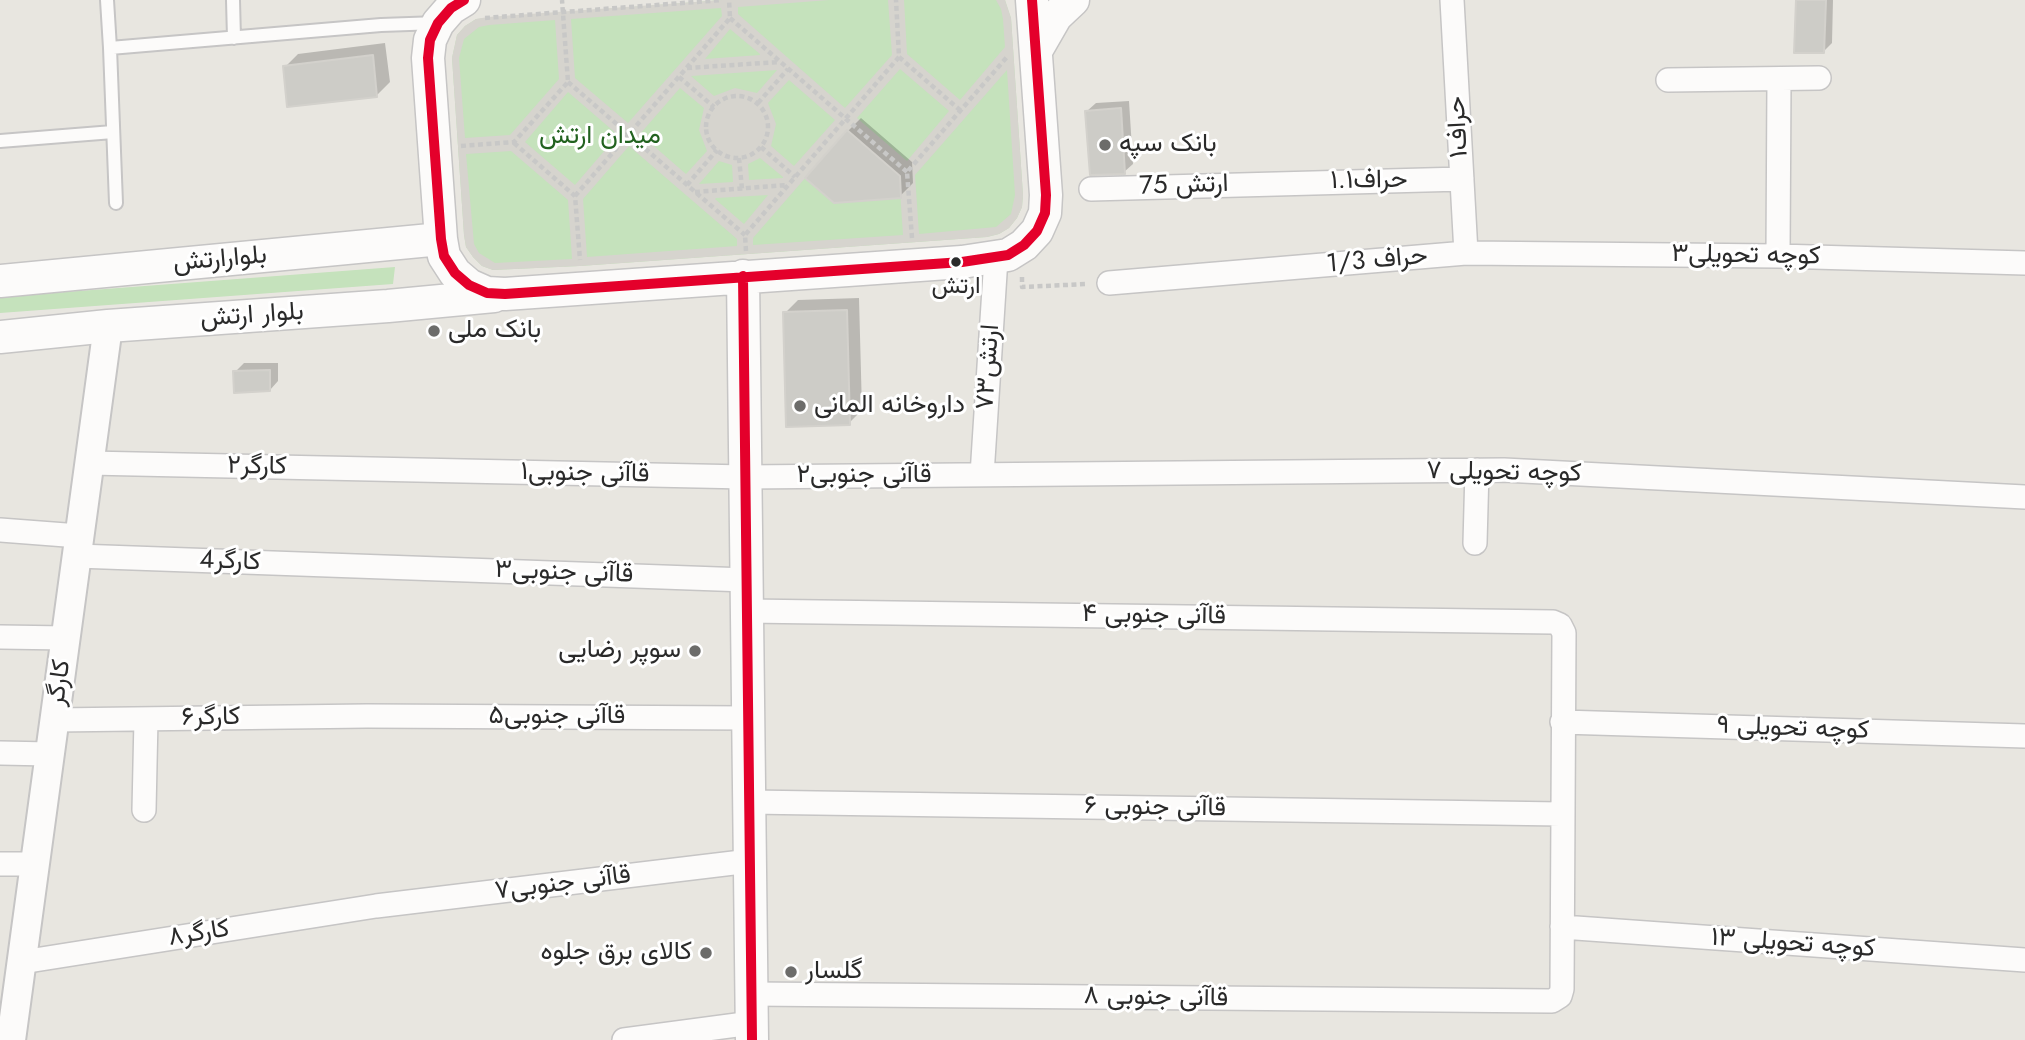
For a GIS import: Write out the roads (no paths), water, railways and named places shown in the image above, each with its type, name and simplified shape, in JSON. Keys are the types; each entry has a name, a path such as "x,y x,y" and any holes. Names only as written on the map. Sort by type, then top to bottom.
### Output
{"main road":[{"path":"470,10 451,8 438,23 430,40 428,58 441,239 444,256 462,279 487,293 505,294 582,289 749,261 1009,253 1037,231 1045,213 1032,0"},
{"path":"1037,49 1056,16 1073,0"},
{"name":"بلوارارتش","path":"0,281 441,239"},
{"path":"749,261 745,477 752,1019"},
{"name":"بلوار ارتش","path":"0,337 505,294"}],"street":[{"name":"حراف۱","path":"1452,0 1466,253"},
{"path":"1668,80 1819,78"},
{"path":"1778,256 1779,79"},
{"name":"حراف۱.۱","path":"1276,183 1462,179"},
{"name":"75 ارتش","path":"1091,189 1276,183"},
{"name":"ارتش۷۳","path":"982,475 1009,253"},
{"name":"کوچه تحویلی۳","path":"1466,253 1778,256 2025,263"},
{"name":"1/3 حراف","path":"1109,283 1466,253"},
{"name":"کارگر","path":"12,1040 108,326"},
{"name":"کارگر۲","path":"89,463 424,471"},
{"path":"1475,543 1476,470"},
{"name":"کوچه تحویلی ۷","path":"982,475 1504,470 2025,496"},
{"name":"قاآنی جنوبی۱","path":"424,471 745,477"},
{"name":"۲قاآنی جنوبی","path":"745,477 982,475"},
{"name":"4کارگر","path":"0,530 78,546 383,567"},
{"name":"قاآنی جنوبی۳","path":"383,567 746,580"},
{"name":"قاآنی جنوبی ۴","path":"747,611 1553,622 1560,625 1564,633 1562,722"},
{"path":"0,636 67,638"},
{"name":"قاآنی جنوبی۵","path":"367,716 748,718"},
{"name":"کارگر۶","path":"55,720 367,716"},
{"path":"144,810 146,719"},
{"path":"1562,722 1562,928"},
{"name":"کوچه تحویلی ۹","path":"1562,722 2025,736"},
{"path":"0,753 50,754"},
{"name":"قاآنی جنوبی ۶","path":"749,802 1561,814"},
{"name":"قاآنی جنوبی۷","path":"376,906 750,861"},
{"path":"0,864 35,864"},
{"name":"کارگر۸","path":"22,962 376,906"},
{"name":"کوچه تحویلی ۱۳","path":"1562,928 2025,960"},
{"name":"قاآنی جنوبی ۸","path":"624,1040 752,1019 1552,1002 1560,996 1562,989 1562,928"}],"lane":[{"path":"107,0 116,203"},
{"path":"233,0 234,38"},
{"path":"110,48 438,23"},
{"path":"0,141 113,132"}],"place":[{"name":"بانک سپه","path":"1105,145"},
{"name":"ارتش","path":"956,262"},
{"name":"بانک ملی","path":"434,331"},
{"name":"داروخانه المانی","path":"800,406"},
{"name":"سوپر رضایی","path":"695,651"},
{"name":"کالای برق جلوه","path":"706,953"},
{"name":"گلسار","path":"791,972"}],"park label":[{"name":"میدان ارتش","path":"600,137"}]}
